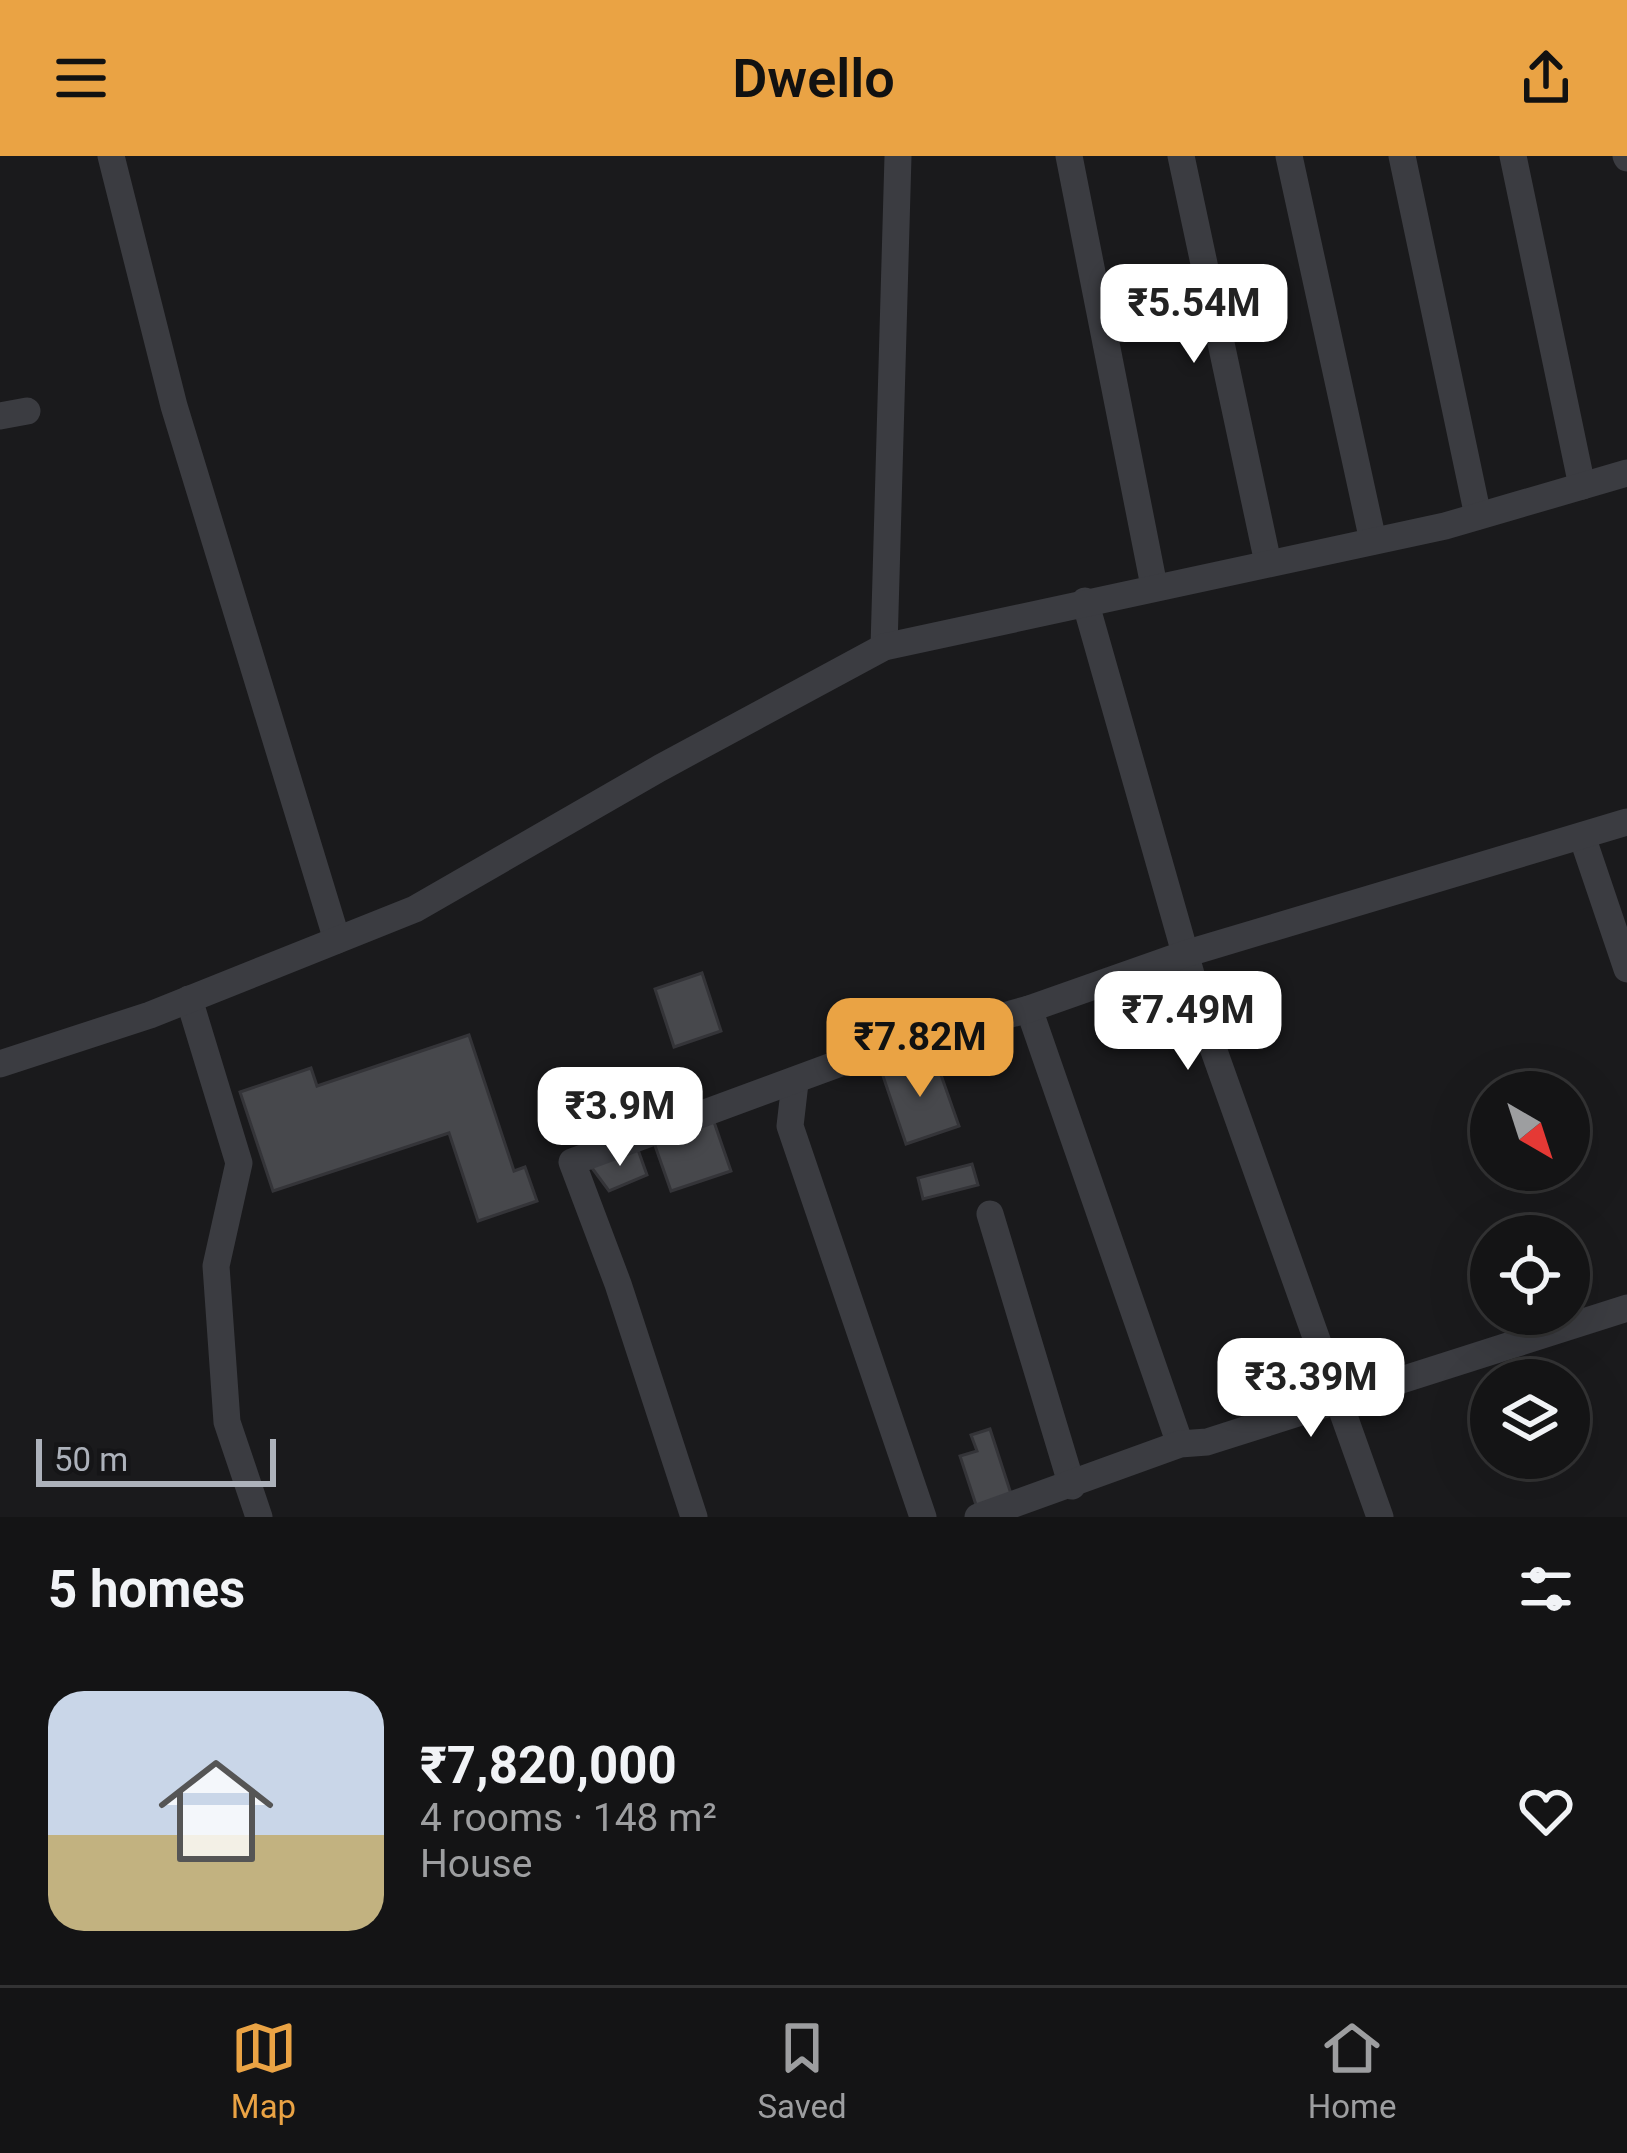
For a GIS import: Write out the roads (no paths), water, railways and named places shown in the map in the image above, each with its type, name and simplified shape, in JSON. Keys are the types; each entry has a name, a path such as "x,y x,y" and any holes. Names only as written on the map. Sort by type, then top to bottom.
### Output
{"street":[{"path":"111,156 174,406 337,940"},
{"path":"884,647 898,156"},
{"path":"1069,156 1154,586"},
{"path":"1181,156 1268,562"},
{"path":"1289,156 1373,541"},
{"path":"1402,156 1478,516"},
{"path":"1513,156 1582,486"},
{"path":"0,1064 188,999 415,909 660,768 884,647 1373,541 1627,473"},
{"path":"1085,602 1208,1034 1380,1517"},
{"path":"694,1517 572,1162 854,1058 1029,1009 1185,954 1627,822"},
{"path":"1582,836 1627,969"},
{"path":"188,999 239,1163 216,1266 227,1422 259,1517"},
{"path":"1029,1009 1180,1444"},
{"path":"795,1083 790,1126 923,1517"},
{"path":"990,1214 1072,1486"},
{"path":"978,1517 1180,1444 1208,1442 1627,1308"}]}
